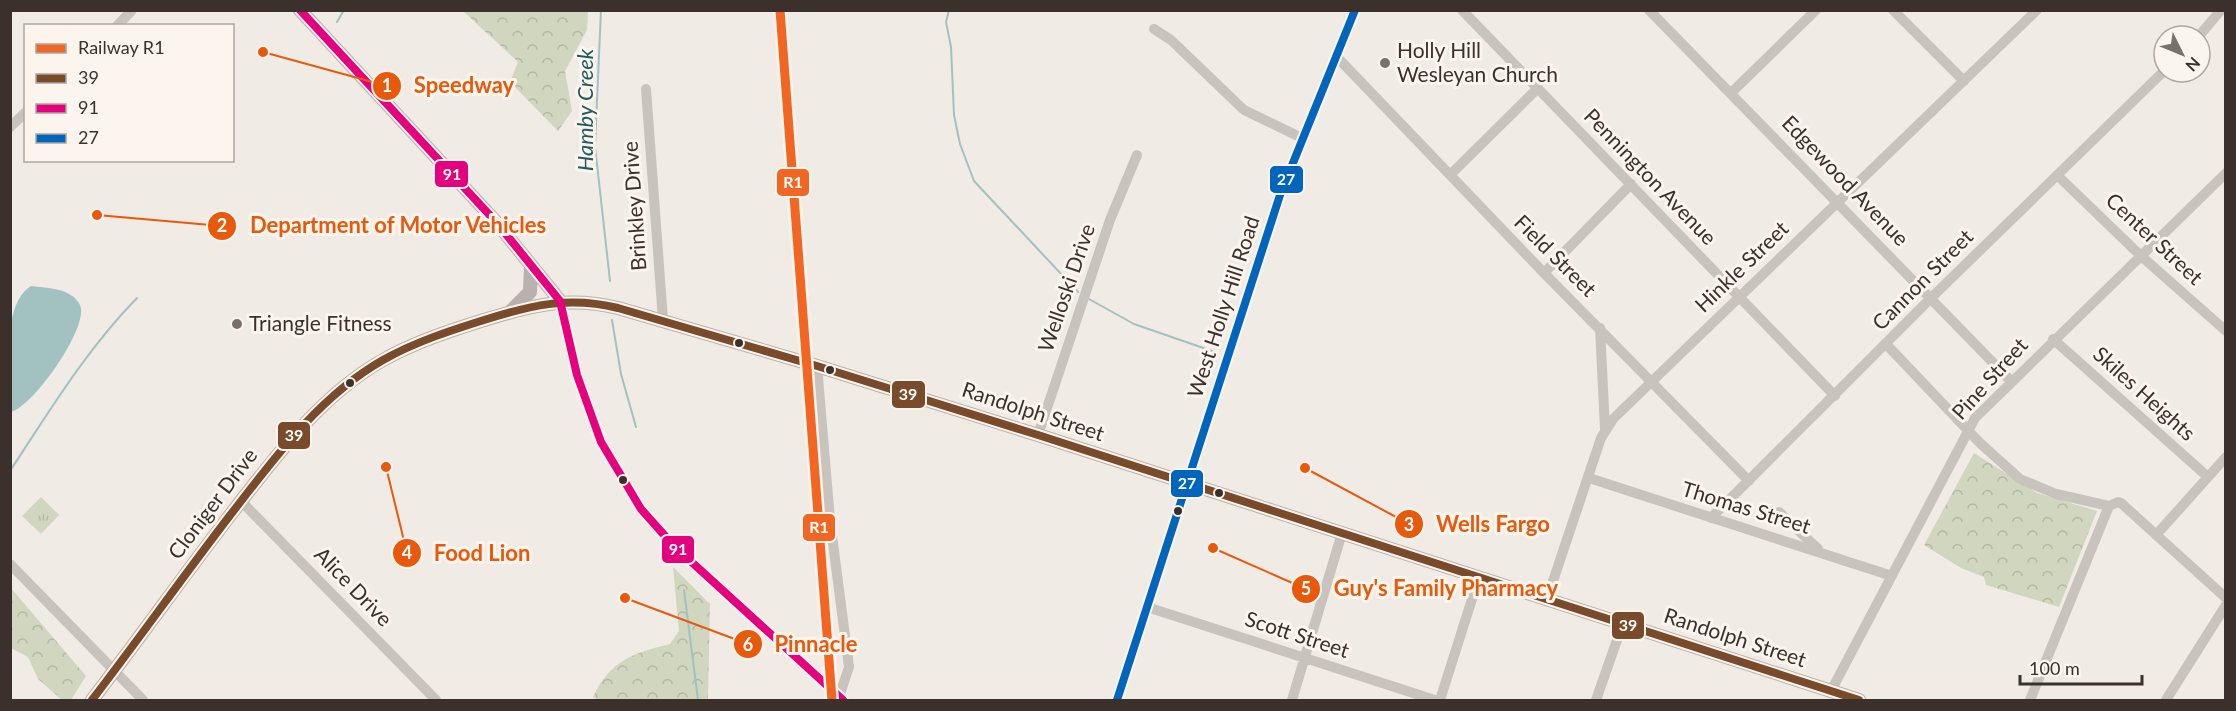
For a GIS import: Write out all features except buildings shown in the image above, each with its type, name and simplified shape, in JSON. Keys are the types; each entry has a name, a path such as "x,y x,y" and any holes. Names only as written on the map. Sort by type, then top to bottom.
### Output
{"main road":[{"path":"300,10 497,223 561,301"},
{"path":"509,313 530,292 531,265"},
{"name":"Randolph Street","path":"561,301 590,301 663,320 817,366 1859,700"},
{"name":"Cloniger Drive","path":"92,700 284,446 316,412 360,375 383,360 434,336 509,313 561,301"}],"street":[{"path":"119,24 132,10"},
{"name":"West Holly Hill Road","path":"1117,700 1280,195 1355,10"},
{"name":"Pennington Avenue","path":"1462,10 1835,396"},
{"name":"Edgewood Avenue","path":"1649,10 1838,201 2011,381"},
{"path":"1731,93 1816,10"},
{"path":"1893,10 1964,81"},
{"name":"Hinkle Street","path":"1547,599 1605,429 2037,10"},
{"path":"2209,24 2221,10"},
{"path":"1154,29 1172,40 1244,110 1302,138"},
{"name":"Field Street","path":"1336,56 1749,482"},
{"name":"Cannon Street","path":"1711,518 1930,299 2152,83"},
{"path":"1450,175 1538,88"},
{"name":"Brinkley Drive","path":"646,89 663,320"},
{"path":"10,127 24,114"},
{"name":"Welloski Drive","path":"1038,435 1110,220 1137,155"},
{"name":"Pine Street","path":"1831,691 1967,429 2053,339 2225,173"},
{"name":"Center Street","path":"2057,175 2140,255 2226,331"},
{"path":"1544,273 1631,184"},
{"path":"561,301 577,375 601,442 641,509 674,546 841,699 849,668 830,520 817,366"},
{"path":"1600,328 1605,429"},
{"name":"Skiles Heights","path":"2053,339 2208,477"},
{"path":"1886,344 1967,429 2011,471 2032,485 2056,494 2109,506 2121,503 2226,598"},
{"path":"2156,535 2226,457"},
{"name":"Thomas Street","path":"1589,478 1892,576"},
{"name":"Alice Drive","path":"242,501 436,700"},
{"path":"2030,700 2109,506"},
{"path":"1779,512 1820,551"},
{"path":"1293,700 1342,533"},
{"path":"10,564 144,700"},
{"path":"1440,700 1479,577"},
{"path":"2166,700 2226,605"},
{"name":"Scott Street","path":"1147,607 1435,700"},
{"path":"1596,700 1623,623"}],"green space":[{"path":"463,11 588,11 587,30 565,71 572,111 558,131 510,82 518,62"},
{"path":"1974,453 2037,493 2097,511 2059,607 1986,585 1984,577 1961,568 1924,545"},
{"path":"41,497 59,515 41,534 22,516"},
{"path":"673,567 710,604 708,700 597,700 593,697 607,674 615,666 634,655 670,644 679,631"},
{"path":"10,587 86,676 71,700 62,700 38,679 28,657 11,648"}],"water":[{"path":"31,286 51,288 71,295 80,305 81,315 77,330 58,365 21,407 11,412 9,343 11,325 21,295"}],"waterway":[{"path":"337,22 344,10"},
{"name":"Hamby Creek","path":"601,10 595,146 610,281"},
{"path":"949,10 946,22 951,47 954,115 960,144 974,181 1078,292"},
{"path":"10,471 85,359 137,298"},
{"path":"1089,299 1134,324 1215,352"},
{"name":"Hamby Creek","path":"612,320 621,374 636,427"},
{"name":"Hamby Creek","path":"684,590 698,700"}],"rail line":[{"name":"R1","path":"780,10 832,700"}],"transit line":[{"name":"91","path":"300,10 497,223 560,301 577,375 601,442 641,509 674,546 843,700"},
{"name":"27","path":"1117,700 1280,195 1355,10"},
{"name":"39","path":"92,700 262,474 298,431 338,392 383,360 432,337 518,310 567,303 600,304 618,308 817,366 1859,700"}],"place":[{"name":"Speedway","path":"263,52"},
{"name":"Holly Hill Wesleyan Church","path":"1385,63"},
{"name":"Department of Motor Vehicles","path":"97,215"},
{"name":"Triangle Fitness","path":"237,324"},
{"name":"Food Lion","path":"386,467"},
{"name":"Wells Fargo","path":"1305,468"},
{"name":"Guy's Family Pharmacy","path":"1213,548"},
{"name":"Pinnacle","path":"625,598"}]}
